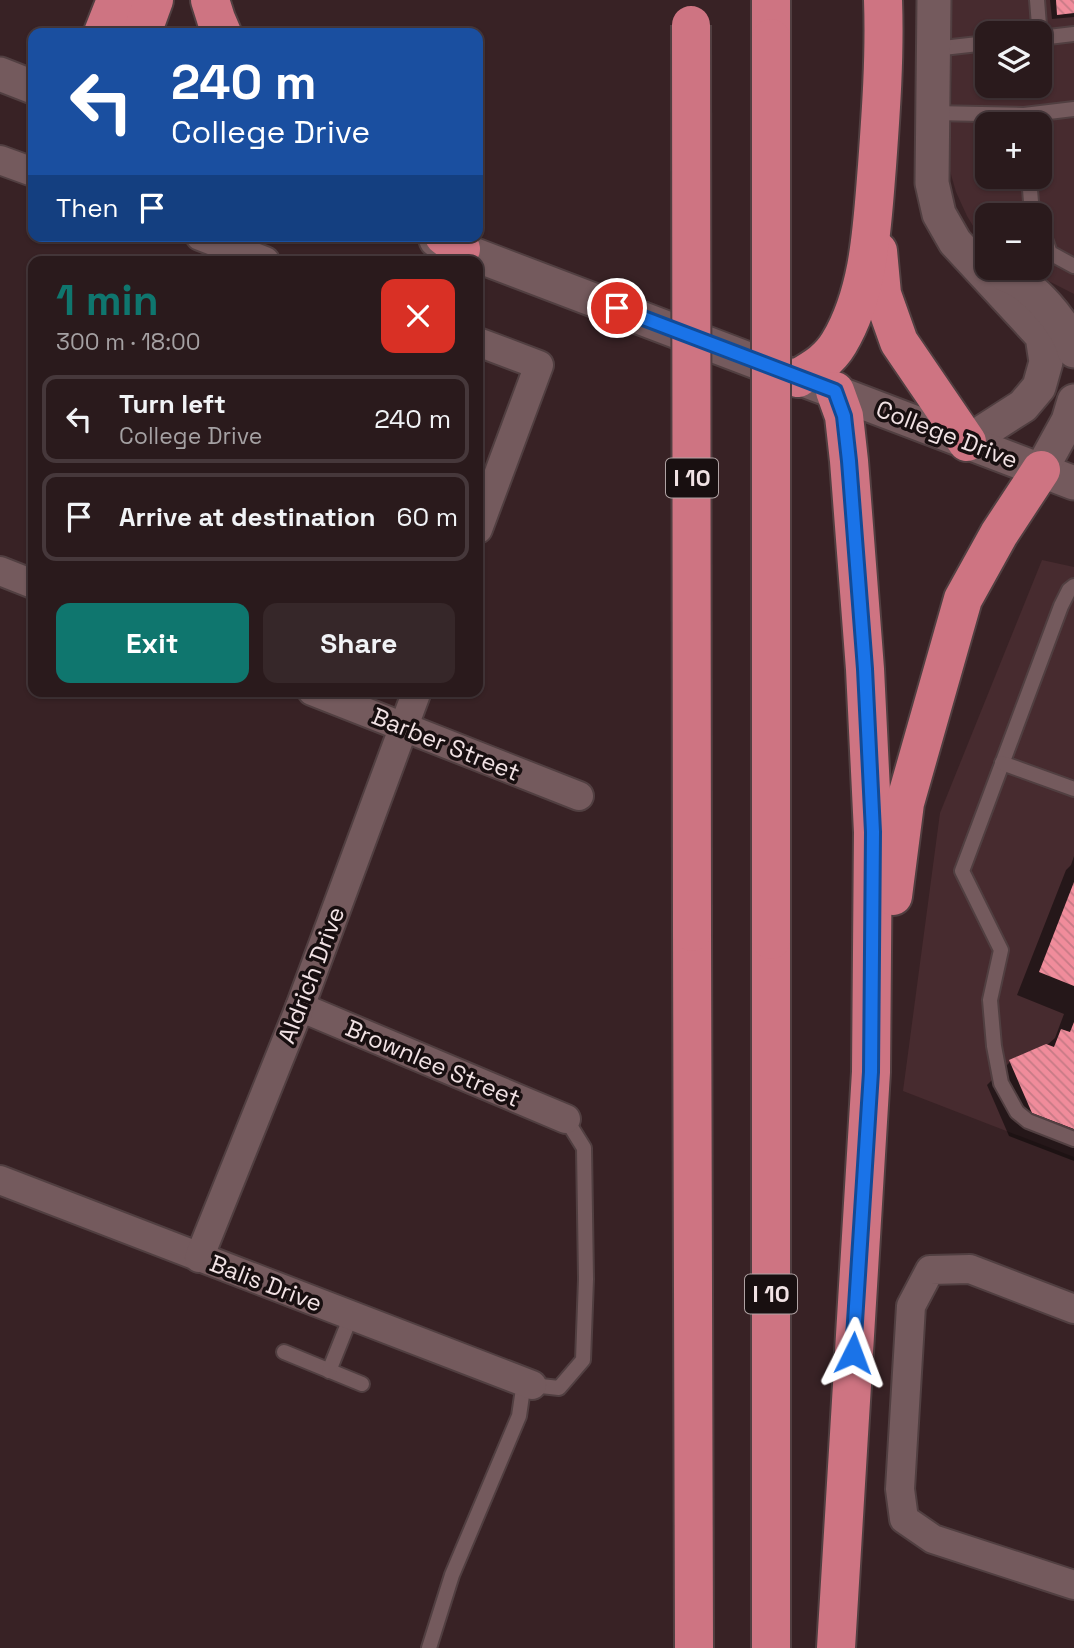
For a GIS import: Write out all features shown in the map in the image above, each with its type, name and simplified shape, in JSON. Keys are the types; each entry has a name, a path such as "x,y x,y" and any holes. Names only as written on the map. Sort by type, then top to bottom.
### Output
{"highway":[{"path":"105,28 116,0"},
{"path":"144,28 154,0"},
{"path":"209,0 220,28"},
{"name":"I 10","path":"771,0 771,1648"},
{"path":"798,377 818,366 829,356 848,325 863,282 873,209 885,47 883,0"},
{"name":"I 10","path":"691,12 694,1648"},
{"path":"873,209 882,294 899,342 967,442"},
{"path":"835,391 844,416 849,461 866,681 873,832 871,1072 836,1648"},
{"path":"871,1072 905,803 963,599 999,534 1057,477"}],"street":[{"path":"934,0 932,183 940,214 955,242 975,262"},
{"path":"0,74 28,85"},
{"path":"0,160 28,171"},
{"path":"216,242 252,256"},
{"name":"College Drive","path":"447,242 1057,477"},
{"path":"967,442 1023,406 1039,387 1046,362 1042,336 992,280"},
{"path":"1016,280 1046,304 1057,317 1067,332 1074,351"},
{"path":"1020,280 1048,290 1074,304"},
{"path":"483,344 539,365 483,516"},
{"path":"1057,477 1074,401"},
{"path":"0,571 28,582"},
{"name":"Barber Street","path":"327,697 579,796"},
{"name":"Aldrich Drive","path":"199,1258 300,1007 415,697"},
{"name":"Brownlee Street","path":"300,1007 566,1119"},
{"name":"Balis Drive","path":"0,1180 528,1384"},
{"path":"1074,1309 970,1269 930,1270 911,1306 900,1489 904,1519 933,1539 1074,1585"}],"lane":[{"path":"1037,0 1039,21"},
{"path":"1052,37 1074,34"},
{"path":"933,49 975,44"},
{"path":"1052,114 1074,109"},
{"path":"933,113 975,116"},
{"path":"1052,254 1074,266"},
{"path":"1074,586 1061,606 962,871 1002,950 990,1000 1001,1083 1017,1112 1028,1121 1074,1139"},
{"path":"1002,763 1074,789"},
{"path":"429,1648 452,1576 519,1416 528,1384 559,1388 583,1360 586,1279 584,1148 566,1119"},
{"path":"329,1371 351,1316"},
{"path":"284,1352 362,1384"}],"shaded area":[{"path":"950,0 1074,0 1074,294 1047,280 1052,280 1052,203 975,203 975,229 956,192 950,171"},
{"path":"1042,560 1074,567 1074,1157 903,1091 940,813"}],"building":[{"path":"1056,0 1074,0 1074,13 1057,15"},
{"path":"1074,882 1074,986 1039,972"},
{"path":"1074,1022 1074,1129 1032,1113 1009,1060 1046,1044 1054,1047 1061,1029 1070,1032"}],"route":[{"path":"617,308 835,391 844,416 865,669 873,832 871,1072 853,1353"}]}
